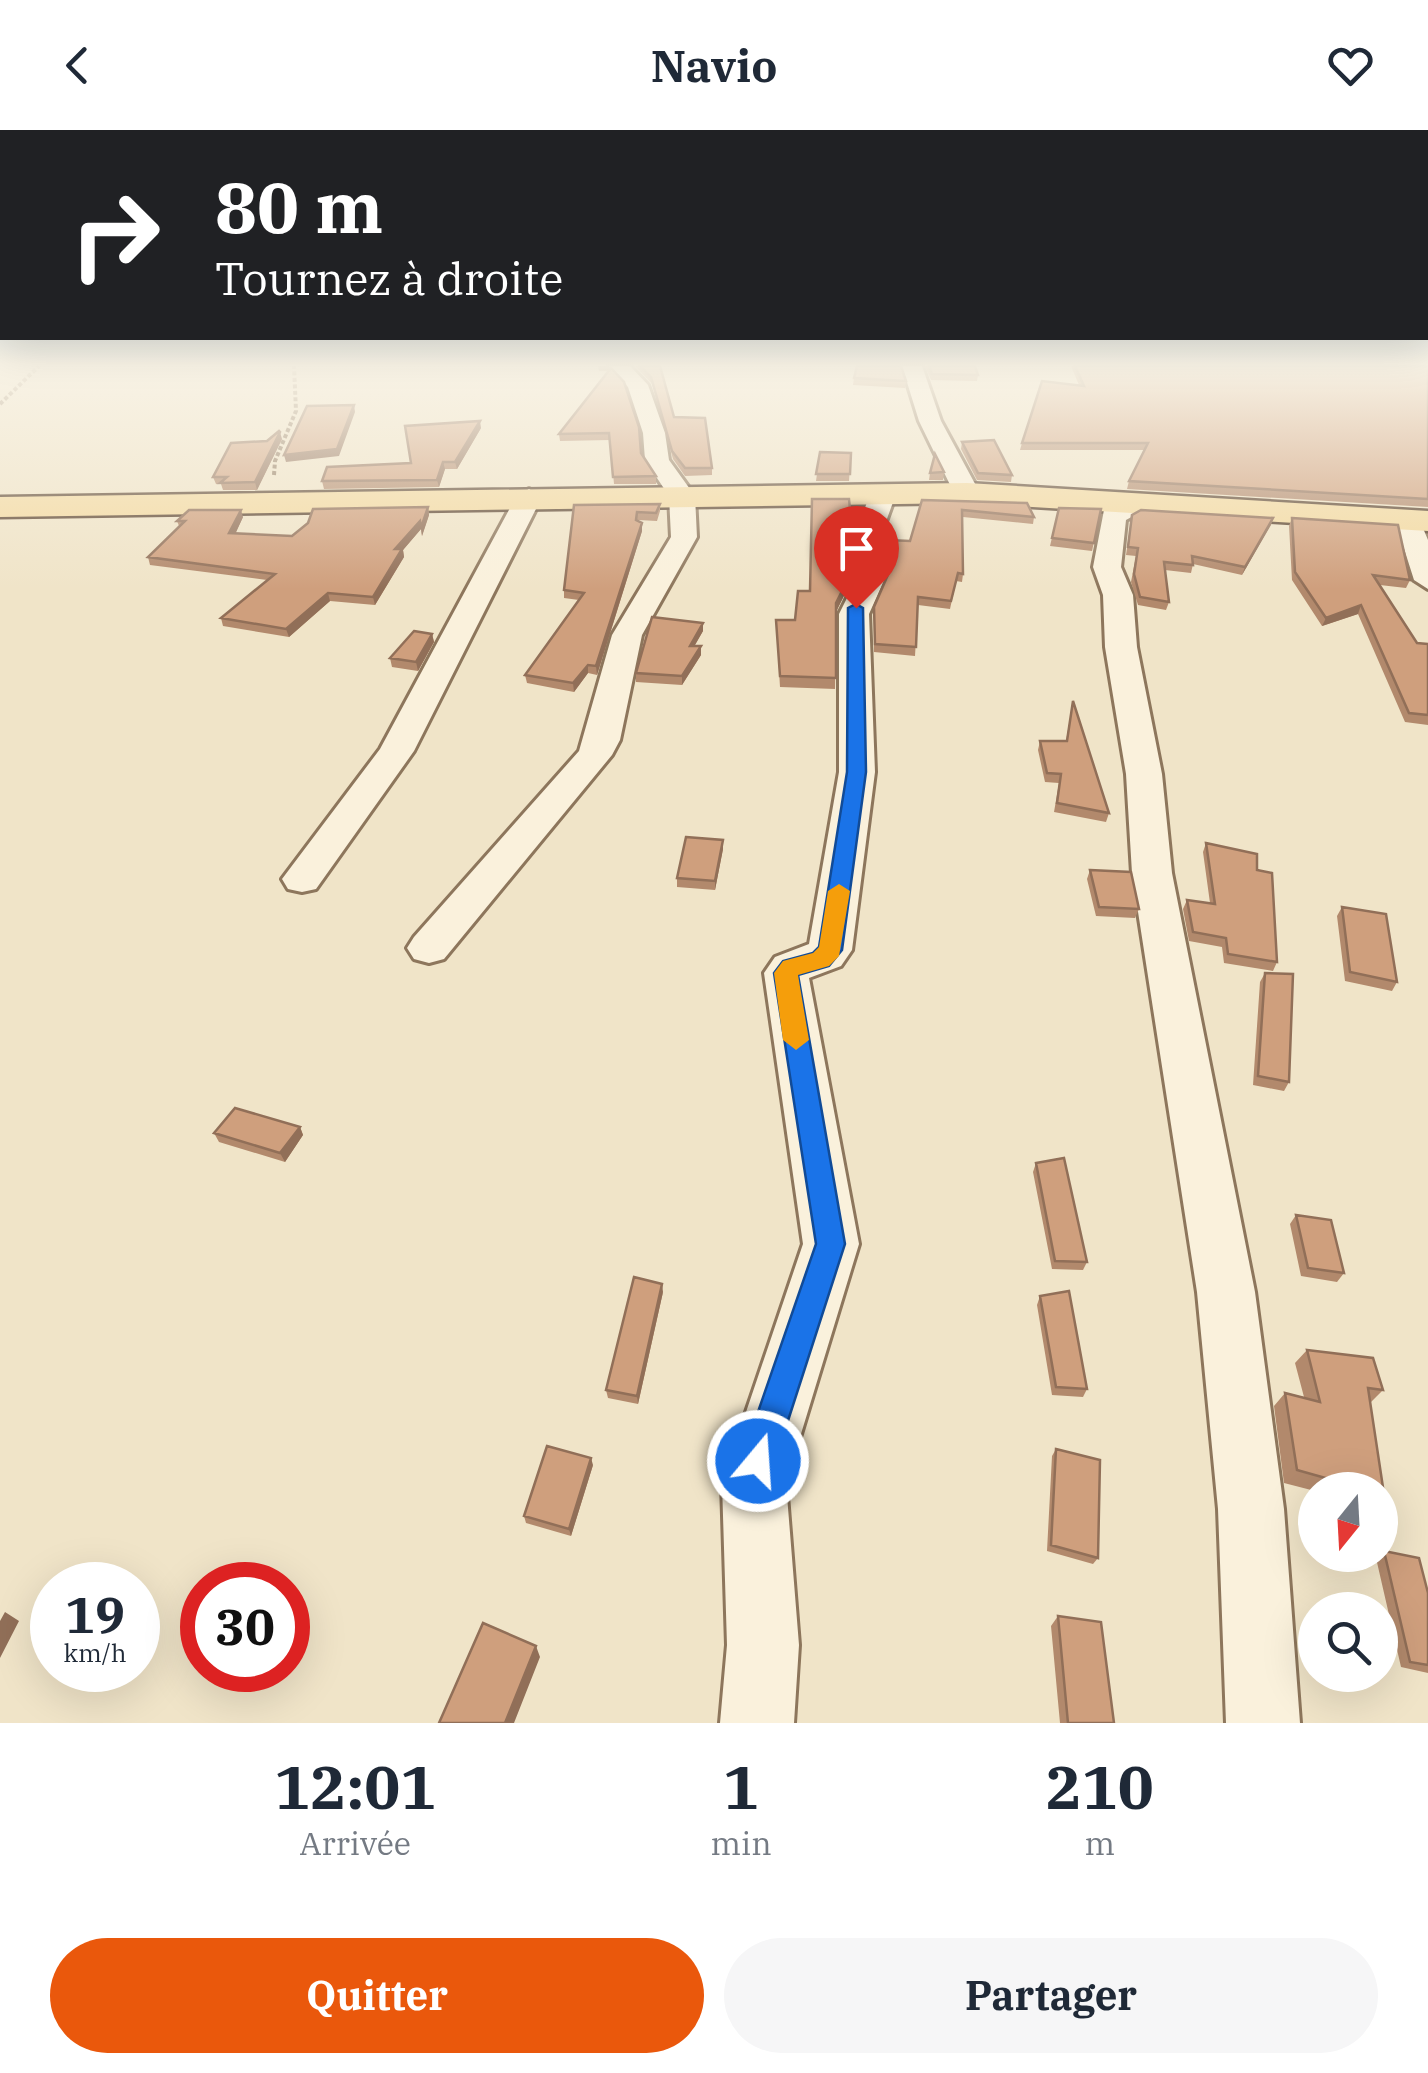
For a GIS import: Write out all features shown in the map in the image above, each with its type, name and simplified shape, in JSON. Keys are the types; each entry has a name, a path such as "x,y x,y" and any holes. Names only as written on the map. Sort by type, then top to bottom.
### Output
{"main road":[{"path":"0,507 967,493 1418,520"}],"street":[{"path":"429,948 594,755 602,740 627,634 680,549 682,496 657,460 655,440"},
{"path":"940,440 967,493"},
{"path":"758,1723 763,1676 754,1483 830,1244 786,973 792,967 821,960 830,950 857,772 854,614 872,576 870,528 884,494"},
{"path":"302,879 396,751 529,498"},
{"path":"1144,503 1113,516 1106,567 1118,596 1121,647 1144,774 1152,873 1226,1292 1251,1509 1263,1723"},
{"path":"1418,520 1428,580"}],"path":[{"path":"284,440 275,461 274,482 314,500"}],"building":[{"path":"276,440 255,482 220,483 227,477 213,477 231,443"},
{"path":"291,440 340,440 337,449 284,455"},
{"path":"407,440 468,440 455,462 443,462 437,480 322,481 327,467 411,463"},
{"path":"610,440 640,440 641,453 656,476 613,477"},
{"path":"669,440 708,440 712,468 685,468"},
{"path":"994,440 1012,475 978,473 962,442"},
{"path":"1428,440 1428,499 1129,481 1148,443 1022,443"},
{"path":"820,452 851,453 850,474 816,474"},
{"path":"935,454 944,472 930,473"},
{"path":"812,499 849,499 855,565 836,603 836,678 780,676 776,620 795,620 798,591 810,591"},
{"path":"922,500 1027,503 1034,517 962,510 963,574 958,573 951,601 918,597 916,647 875,644 874,607 890,570 889,540 910,541"},
{"path":"660,504 656,513 637,512 636,520 642,523 596,666 588,665 573,683 525,675 584,593 564,590 574,505"},
{"path":"428,507 421,528 420,521 395,549 402,549 373,597 328,593 286,629 221,618 275,574 148,557 185,521 177,521 189,510 241,510 229,533 292,536 308,523 313,509"},
{"path":"1059,508 1101,509 1094,543 1052,538"},
{"path":"1141,510 1273,518 1245,567 1192,556 1193,565 1164,562 1169,602 1140,597 1134,574 1138,548 1128,547 1132,515"},
{"path":"1292,518 1398,525 1410,580 1373,575 1417,643 1428,644 1428,715 1409,713 1361,605 1326,618 1295,572"},
{"path":"652,617 703,623 690,646 701,646 682,676 636,673"},
{"path":"414,631 432,634 416,662 390,658"},
{"path":"1073,701 1109,813 1057,803 1061,774 1047,773 1040,741 1067,741"},
{"path":"686,837 723,840 715,881 677,878"},
{"path":"1206,843 1257,854 1257,870 1272,873 1277,962 1228,954 1226,938 1193,932 1187,900 1215,904"},
{"path":"1090,870 1131,872 1139,909 1099,907"},
{"path":"1342,907 1386,914 1397,982 1350,972"},
{"path":"1265,973 1293,974 1289,1082 1258,1076"},
{"path":"235,1108 300,1127 280,1153 214,1133"},
{"path":"1064,1158 1087,1262 1055,1261 1036,1163"},
{"path":"1296,1215 1331,1220 1344,1273 1308,1268"},
{"path":"634,1277 662,1284 637,1396 606,1390"},
{"path":"1069,1291 1087,1389 1056,1387 1040,1296"},
{"path":"1307,1350 1373,1358 1383,1390 1368,1388 1381,1472 1297,1470 1285,1393 1320,1402"},
{"path":"547,1446 591,1458 569,1529 524,1516"},
{"path":"1056,1449 1100,1460 1098,1558 1051,1545"},
{"path":"1398,1554 1419,1558 1428,1593 1428,1665 1410,1662 1398,1611 1398,1592 1394,1592 1389,1572 1398,1572"},
{"path":"1058,1616 1101,1622 1114,1723 1068,1723"},
{"path":"483,1623 536,1646 505,1723 439,1723"}],"slow traffic":[{"path":"796,1040 786,973 792,967 821,960 830,950 839,891"}],"route":[{"path":"758,1461 830,1244 786,973 792,967 821,960 830,950 857,772 856,608"}]}
